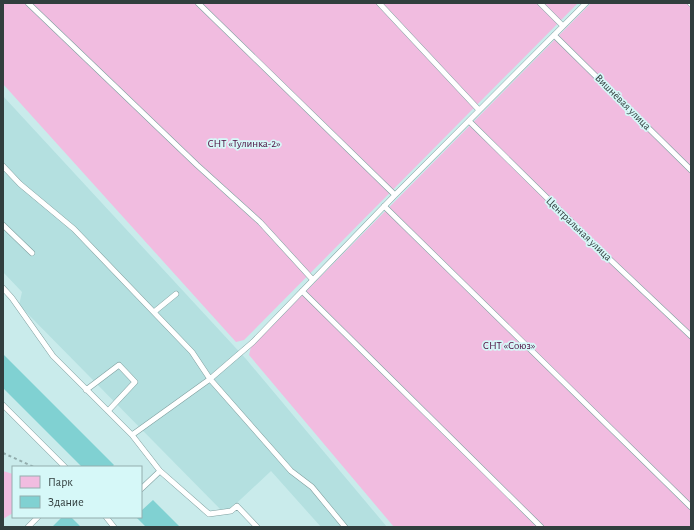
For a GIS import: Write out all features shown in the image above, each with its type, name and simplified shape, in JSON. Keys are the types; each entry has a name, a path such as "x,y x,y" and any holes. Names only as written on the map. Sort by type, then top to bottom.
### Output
{"lane":[{"path":"28,3 260,222 313,280"},
{"path":"198,3 395,195"},
{"path":"379,3 479,110"},
{"path":"540,3 563,26"},
{"path":"132,435 210,379 253,342 384,206 586,3"},
{"name":"Вишнёвая улица","path":"554,35 691,170"},
{"name":"Центральная улица","path":"469,121 602,252 691,336"},
{"path":"3,166 20,184 74,228 192,352 210,379 291,471 312,487 345,527"},
{"path":"384,206 691,507"},
{"path":"3,224 32,252"},
{"path":"3,288 12,298 53,356 132,435 160,471 209,514 231,511 237,506 257,527"},
{"path":"302,291 541,527"},
{"path":"154,312 176,294"},
{"path":"86,390 120,365 135,382 108,411"},
{"path":"3,405 64,466"},
{"path":"142,487 160,471"},
{"path":"28,527 37,518"},
{"path":"108,518 114,527"}],"path":[{"path":"3,453 32,466"}],"shaded area":[{"path":"3,96 246,359 387,527 321,527 271,471 225,514 19,305 22,292 3,272"}],"green space":[{"name":"СНТ «Тулинка-2»","path":"3,3 578,3 244,340 236,342 3,84"},
{"name":"СНТ «Союз»","path":"591,3 691,3 691,527 394,527 249,355 251,347"},
{"path":"3,471 12,474 12,514 3,519"}],"building":[{"path":"3,354 114,465 81,466 3,388"},
{"path":"153,500 180,527 146,527 137,518 142,518 142,510"},
{"path":"61,518 72,518 81,527 52,527"}]}
